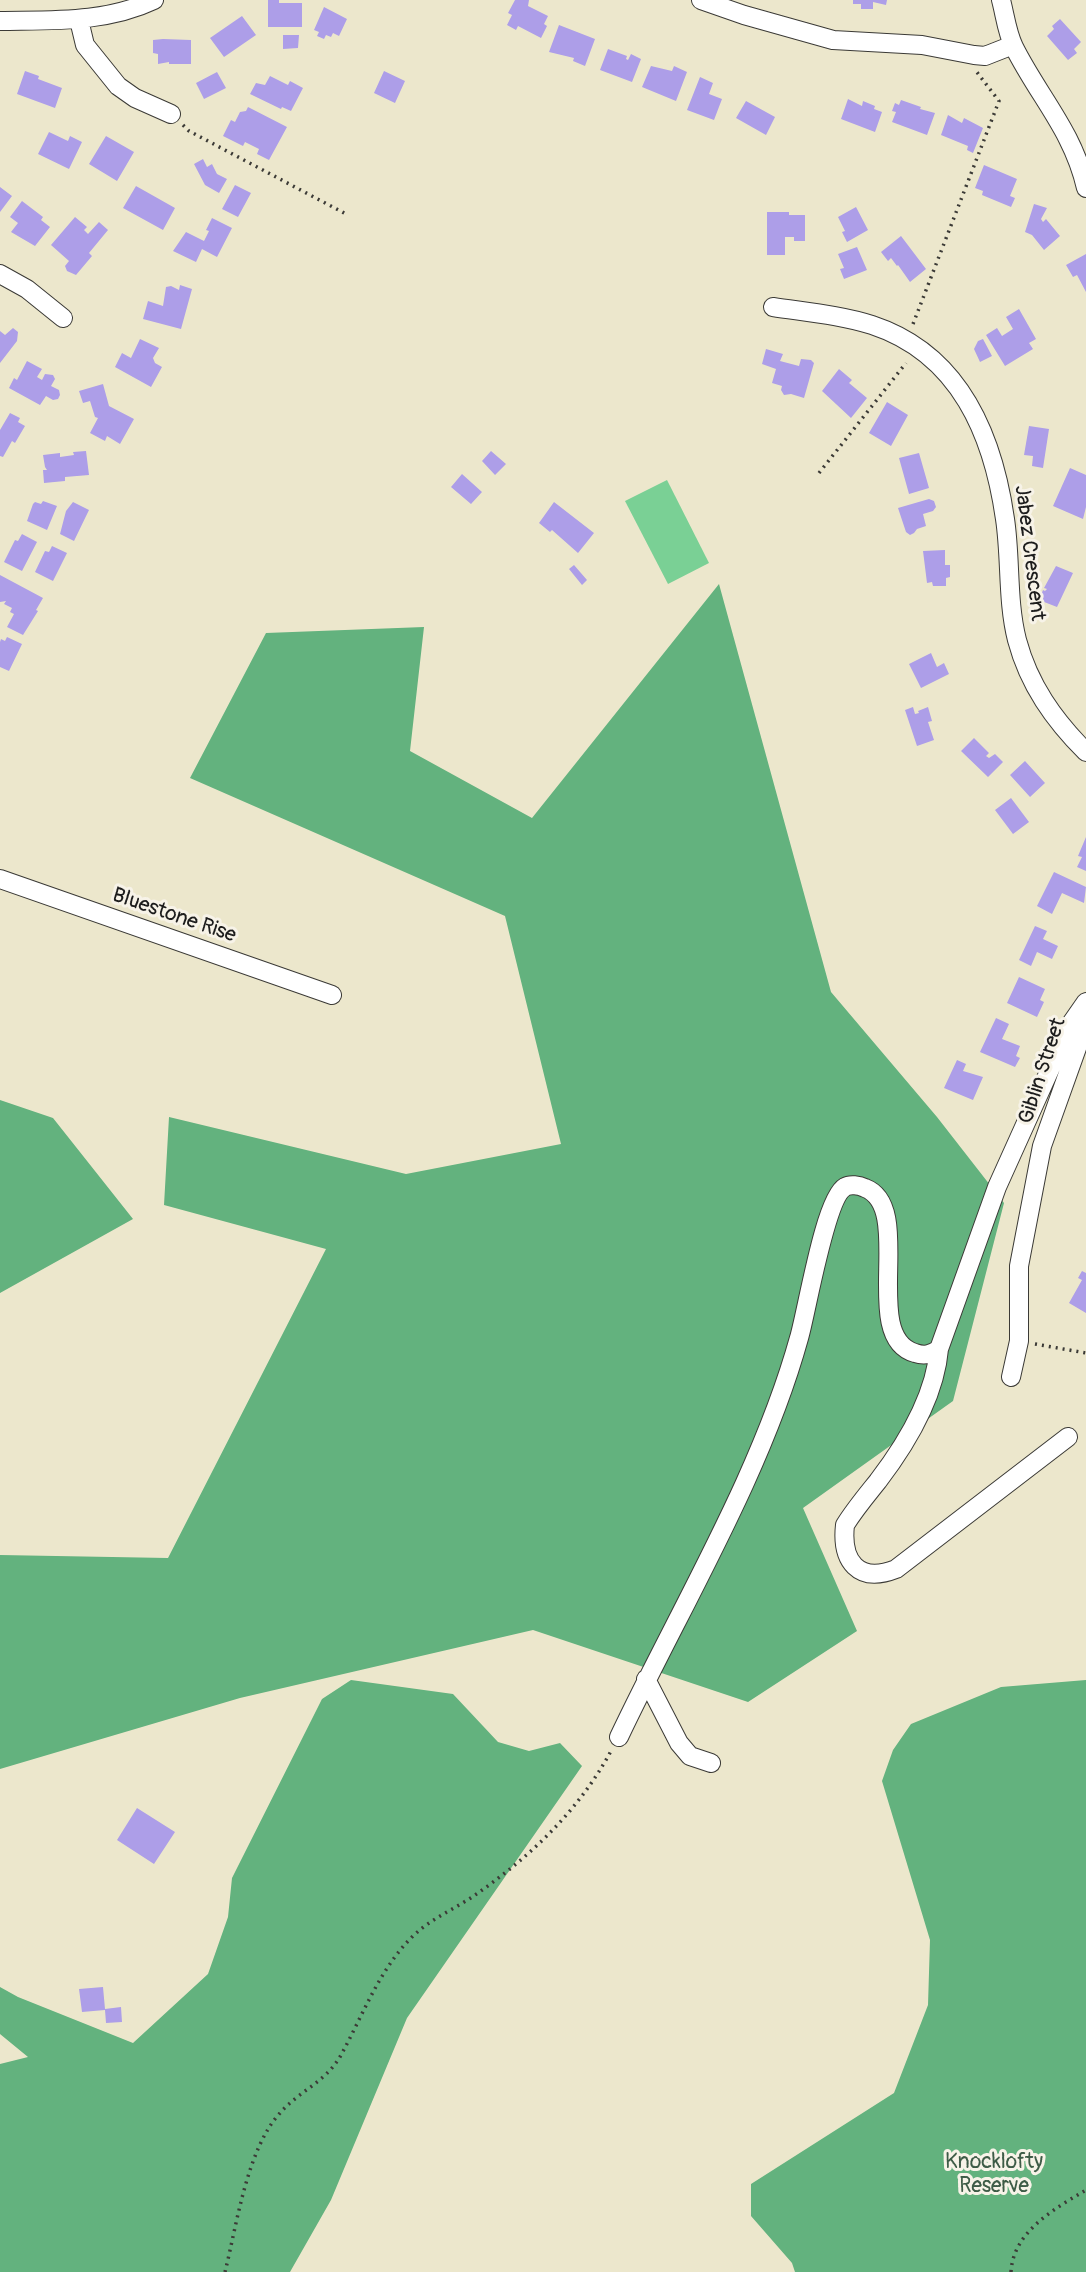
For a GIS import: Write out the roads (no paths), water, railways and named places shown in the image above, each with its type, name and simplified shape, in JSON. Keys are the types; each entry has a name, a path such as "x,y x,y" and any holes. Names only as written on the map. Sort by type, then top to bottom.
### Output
{"street":[{"path":"0,21 79,20 110,15 154,0"},
{"path":"701,0 832,40 922,46 985,56 1013,46"},
{"path":"1001,0 1013,46 1069,140 1080,162 1086,188"},
{"path":"79,20 85,45 118,86 171,114"},
{"path":"0,274 27,289 63,318"},
{"name":"Jabez Crescent","path":"773,307 872,325 913,344 945,369 961,391 989,446 1005,519 1011,609 1026,668 1055,719 1086,752"},
{"name":"Bluestone Rise","path":"0,879 332,995"},
{"path":"1068,1437 896,1569 883,1574 868,1574 855,1567 847,1557 843,1541 845,1525 908,1437 925,1404 939,1349 986,1212 1070,1025 1086,1002"},
{"name":"Giblin Street","path":"1012,1377 1019,1341 1019,1266 1042,1146 1082,1034 1086,1011"},
{"path":"619,1737 646,1679 699,1579 778,1402 804,1323 830,1208 845,1187 855,1185 866,1188 877,1194 882,1205 886,1220 890,1320 896,1339 904,1349 914,1353 925,1355 939,1349"},
{"path":"646,1679 679,1744 690,1756 711,1763"}],"park label":[{"name":"Knocklofty Reserve","path":"994,2175"}]}
